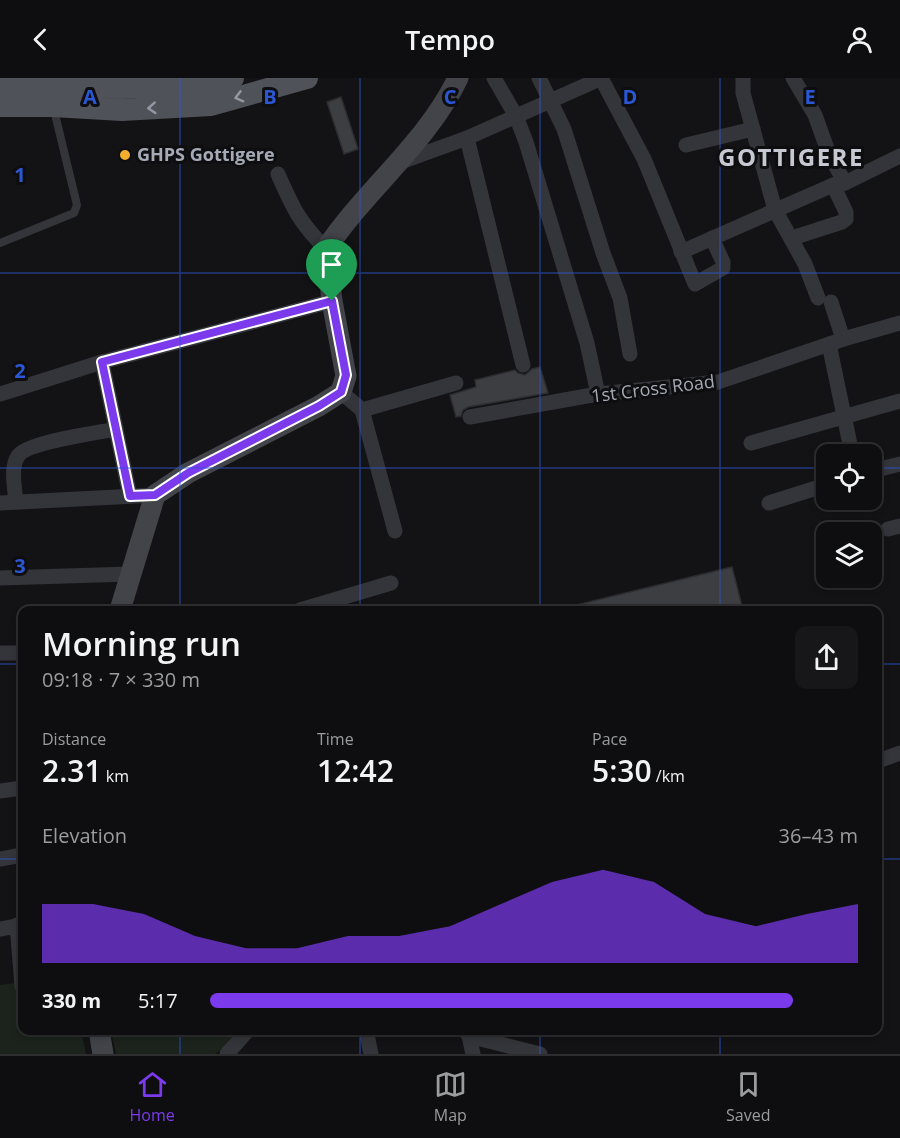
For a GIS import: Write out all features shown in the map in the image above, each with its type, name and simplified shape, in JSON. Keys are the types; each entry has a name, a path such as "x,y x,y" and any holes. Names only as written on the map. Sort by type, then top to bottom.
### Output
{"main road":[{"path":"0,106 122,110 194,87 233,78"},
{"path":"0,85 194,87 307,78"}],"street":[{"path":"326,249 360,203 398,162 449,97 458,78"},
{"path":"494,78 516,116 526,142 587,343 598,394"},
{"path":"539,78 564,129 603,253 620,298 630,354"},
{"path":"398,162 467,138 601,78 644,159 696,284 723,268 723,262 712,238"},
{"path":"743,78 743,93 775,210 825,300 836,341 844,417 850,444"},
{"path":"792,238 846,219 839,184 815,115 793,78"},
{"path":"686,145 753,129"},
{"path":"467,138 523,365"},
{"path":"681,252 900,156"},
{"path":"0,503 155,495 188,473 319,406 341,392 346,375 332,301 326,249 306,230 295,213 278,174"},
{"path":"0,394 102,362 332,301"},
{"name":"1st Cross Road","path":"470,417 598,394 718,382 836,341 900,323"},
{"path":"102,362 130,496"},
{"path":"362,410 456,383"},
{"path":"341,392 362,410 395,531"},
{"path":"751,443 900,401"},
{"path":"16,502 14,465 18,455 27,448 116,429"},
{"path":"882,468 900,464"},
{"path":"769,503 816,487"},
{"path":"121,606 155,495"},
{"path":"0,578 131,574"},
{"path":"314,606 392,584"},
{"path":"0,653 18,653"},
{"path":"882,760 900,753"},
{"path":"0,791 18,789"},
{"path":"0,859 18,856"},
{"path":"0,929 18,925"},
{"path":"100,1035 103,1054"},
{"path":"227,1054 244,1035"},
{"path":"367,1035 371,1054"},
{"path":"468,1035 473,1054"},
{"path":"474,1035 538,1054"}],"lane":[{"path":"0,243 64,218 74,213 78,205 53,106"}],"shaded area":[{"path":"18,983 18,1035 82,1035 86,1054 0,1054 0,985"},
{"path":"112,1035 233,1035 215,1054 116,1054"}],"building":[{"path":"341,97 358,149 344,154 327,102"},
{"path":"540,367 548,393 468,407 463,410 461,416 456,417 450,395 476,387 475,380 515,370 525,375 532,369"},
{"path":"732,567 742,606 572,606"}],"place":[{"name":"GHPS Gottigere","path":"125,155"}],"district":[{"name":"GOTTIGERE","path":"791,158"}],"route":[{"path":"332,301 346,375 341,392 319,406 188,473 155,495 130,496 102,362 332,301"}]}
